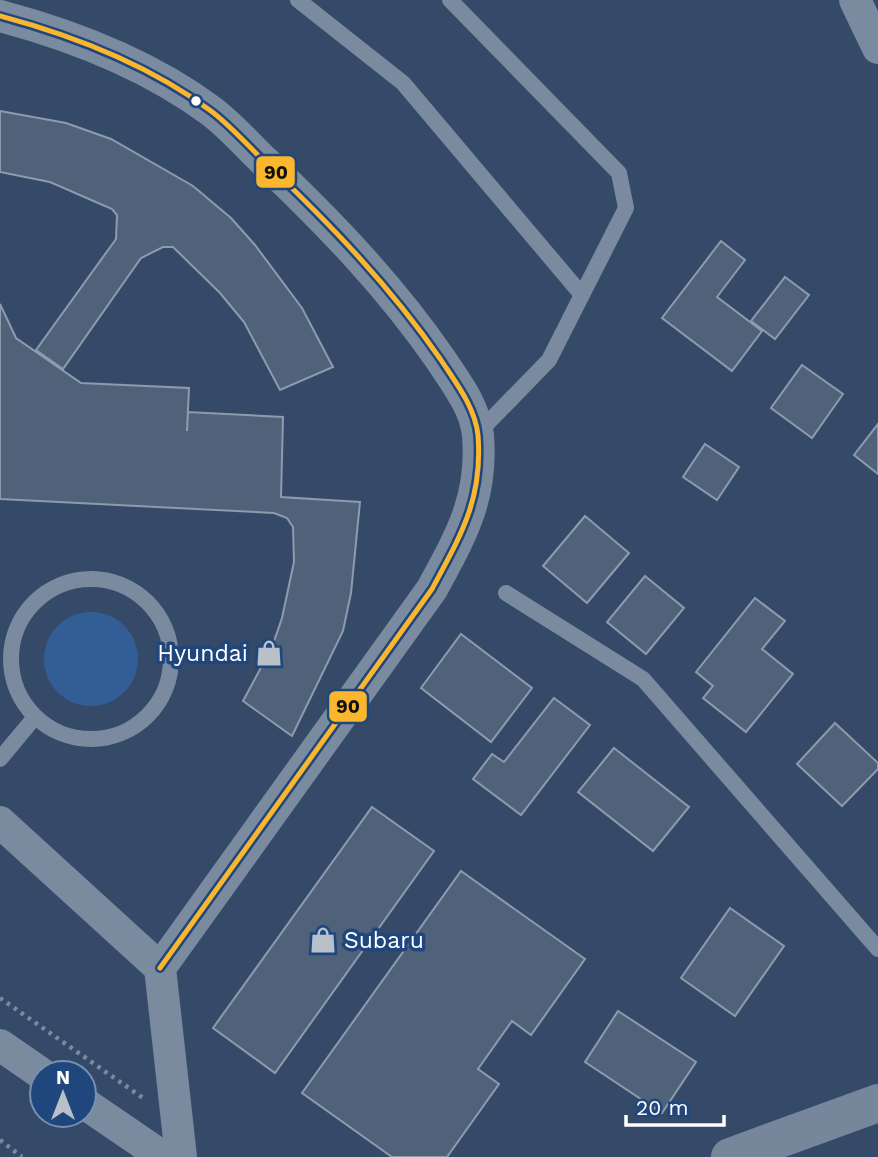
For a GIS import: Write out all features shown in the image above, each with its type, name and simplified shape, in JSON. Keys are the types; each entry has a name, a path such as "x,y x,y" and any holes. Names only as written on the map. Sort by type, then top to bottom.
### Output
{"street":[{"path":"855,0 878,48"},
{"path":"0,16 37,26 130,61 212,112 336,229 406,310 467,400 478,433 477,494 460,537 432,589 160,968"},
{"path":"0,822 160,968 181,1157"},
{"path":"0,1045 28,1064"},
{"path":"730,1157 878,1103"},
{"path":"98,1113 163,1157"}],"lane":[{"path":"298,0 403,83 582,295"},
{"path":"450,0 619,173 625,208 549,360 478,433"},
{"path":"81,578 117,582 148,601 167,631 172,667 161,701 136,727 102,739 66,736 35,717 15,687 10,652 22,617 47,591 81,578"},
{"path":"506,593 643,679 878,949"},
{"path":"0,759 35,717"}],"path":[{"path":"0,998 177,1121"},
{"path":"0,1140 22,1157"}],"shaded area":[{"path":"82,612 100,612 125,625 135,641 138,659 135,677 125,693 100,706 82,706 57,693 44,668 44,650 57,625"}],"building":[{"path":"0,111 66,123 111,139 193,186 231,218 255,245 302,308 333,367 280,390 244,322 220,293 173,247 163,247 141,258 63,369 36,350 116,239 117,215 112,209 50,182 0,172"},
{"path":"721,241 745,260 717,297 762,331 732,371 662,318"},
{"path":"785,277 809,295 775,339 751,321"},
{"path":"0,304 16,338 81,383 189,388 187,431 188,412 283,417 281,497 360,502 351,593 343,631 292,736 243,701 272,647 282,618 294,562 293,527 287,518 274,513 0,499"},
{"path":"802,365 843,394 812,438 771,408"},
{"path":"878,424 878,474 854,455"},
{"path":"705,444 739,467 717,500 683,477"},
{"path":"585,516 629,553 587,603 543,566"},
{"path":"645,576 684,608 646,654 607,622"},
{"path":"755,598 785,621 762,649 793,674 746,732 703,698 713,686 696,672"},
{"path":"461,634 532,688 491,742 421,688"},
{"path":"554,698 590,725 521,815 473,779 492,754 504,762"},
{"path":"835,723 878,763 878,769 842,806 797,764"},
{"path":"614,748 689,807 653,851 578,792"},
{"path":"372,807 434,851 275,1073 213,1028"},
{"path":"461,871 585,959 531,1035 512,1021 478,1069 499,1084 447,1157 392,1157 302,1093"},
{"path":"730,908 784,946 735,1016 681,978"},
{"path":"618,1011 696,1062 662,1113 585,1062"}],"transit line":[{"name":"90","path":"0,16 56,33 137,66 187,95 225,123 336,232 380,281 441,360 464,396 478,435 477,478 468,516 432,589 160,968"}],"place":[{"name":"Hyundai","path":"269,653"},
{"name":"Subaru","path":"323,940"}]}
